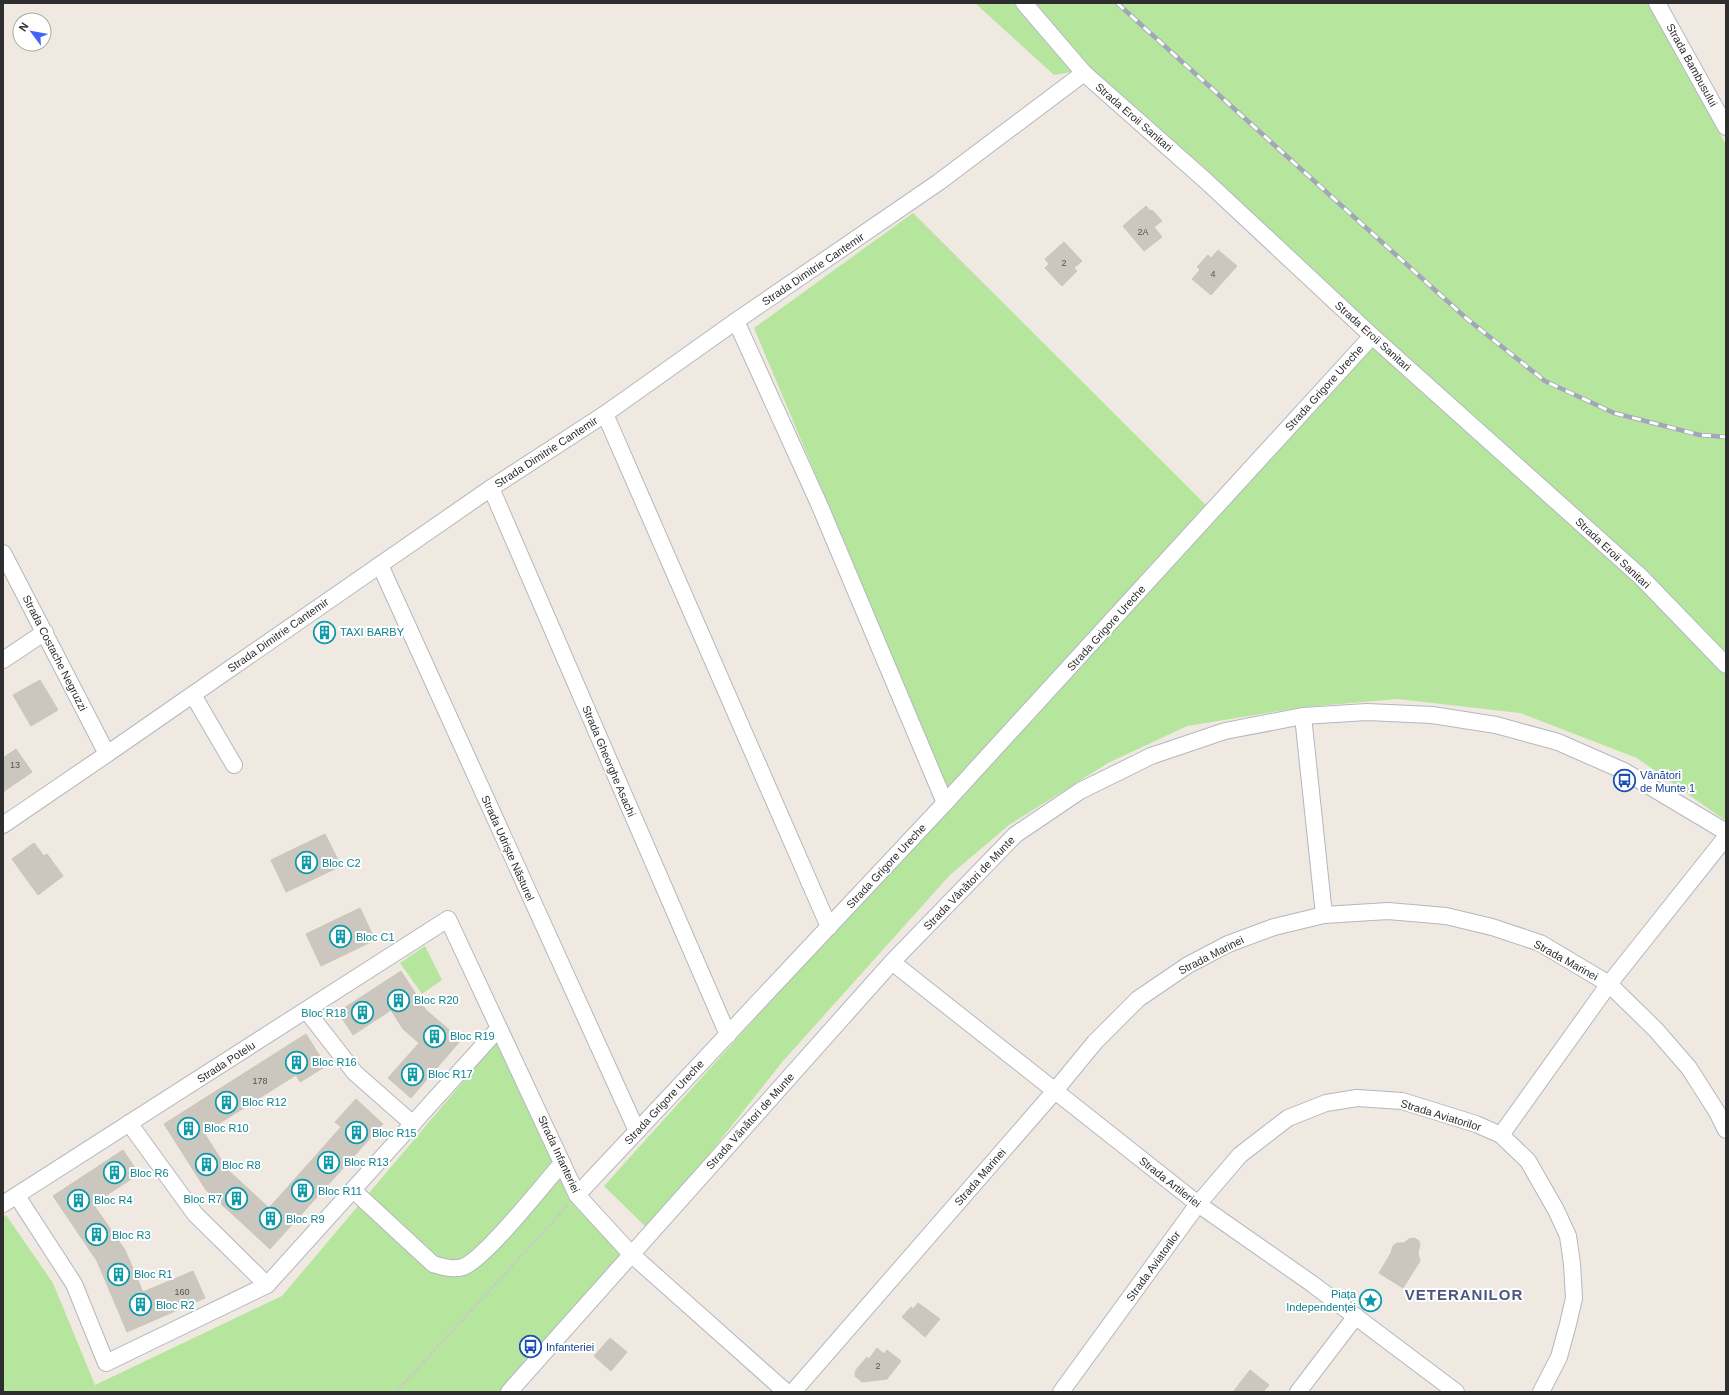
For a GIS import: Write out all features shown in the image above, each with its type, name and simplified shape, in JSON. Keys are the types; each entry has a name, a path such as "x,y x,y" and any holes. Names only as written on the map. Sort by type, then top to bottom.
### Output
{"street":[{"name":"Strada Eroii Sanitari","path":"1024,3 1084,73 1206,181 1372,336 1641,577 1726,665"},
{"name":"Strada Bambusului","path":"1657,3 1726,127"},
{"name":"Strada Dimitrie Cantemir","path":"3,825 491,488 605,414 736,321 939,182 1084,73"},
{"path":"736,321 819,504 945,803"},
{"name":"Strada Grigore Ureche","path":"577,1195 945,803 1372,336"},
{"path":"605,414 830,927"},
{"name":"Strada Gheorghe Asachi","path":"491,488 728,1035"},
{"name":"Strada Costache Negruzzi","path":"3,553 107,754"},
{"name":"Strada Udriște Năsturel","path":"380,565 637,1131"},
{"path":"3,660 45,632"},
{"path":"193,695 234,765"},
{"name":"Strada Vânători de Munte","path":"509,1392 892,962 1015,836 1080,791 1151,756 1225,731 1303,716 1367,712 1432,714 1496,725 1558,742 1624,771 1726,832"},
{"path":"1303,716 1324,914"},
{"path":"1501,1135 1609,984 1726,837"},
{"name":"Strada Marinei","path":"792,1392 1054,1092 1095,1042 1138,998 1188,965 1235,942 1274,927 1324,914 1388,911 1446,916 1492,927 1540,943 1609,984 1656,1030 1689,1068 1717,1112 1726,1130"},
{"name":"Strada Potelu","path":"3,1204 448,919"},
{"name":"Strada Infanteriei","path":"448,919 577,1195 632,1254 786,1392"},
{"name":"Strada Artileriei","path":"892,962 1054,1092 1198,1204 1356,1316 1456,1392"},
{"path":"306,1010 355,1073 413,1124"},
{"path":"17,1196 74,1284 106,1363 267,1285 499,1028"},
{"name":"Strada Aviatorilor","path":"1061,1392 1198,1204 1240,1155 1288,1118 1326,1103 1357,1098 1402,1101 1456,1117 1501,1135 1528,1161 1556,1210 1568,1236 1572,1264 1574,1298 1559,1357 1541,1392"},
{"path":"129,1123 194,1214 267,1285"},
{"path":"353,1190 433,1264 444,1268 455,1268 464,1266 475,1259 502,1232 562,1163"},
{"path":"1298,1392 1356,1316"}],"path":[{"path":"396,1392 577,1195"}],"green space":[{"path":"975,3 1649,3 1726,145 1726,821 1637,758 1520,713 1398,699 1304,707 1187,726 1108,763 1009,825 950,875 783,1061 649,1230 604,1186 952,800 754,328 913,213 1216,515 1374,333 1089,69 1054,75"},
{"path":"425,946 442,980 422,994 400,963"},
{"path":"500,1038 574,1205 626,1259 506,1392 3,1392 3,1217 6,1215 53,1283 95,1385 282,1296"}],"building":[{"path":"1146,206 1162,221 1154,227 1162,237 1144,251 1123,226"},
{"path":"1064,242 1082,261 1074,268 1077,271 1062,286 1045,268 1049,264 1045,259"},
{"path":"1218,250 1237,266 1211,295 1192,279 1200,270 1197,267 1208,255 1211,258"},
{"path":"40,680 58,710 31,726 13,695"},
{"path":"16,749 32,772 3,792 3,758"},
{"name":"Bloc C2","path":"325,834 341,866 286,892 271,860"},
{"path":"34,843 44,856 47,854 63,876 38,895 12,859"},
{"name":"Bloc C1","path":"360,908 375,940 321,966 306,934"},
{"path":"401,971 426,1010 461,1040 411,1098 388,1078 419,1043 403,1029 391,1010 353,1035 338,1012"},
{"path":"306,1034 326,1066 300,1082 296,1075 204,1133 228,1170 269,1208 341,1127 335,1122 356,1099 383,1124 270,1249 206,1190 164,1124"},
{"path":"123,1150 139,1174 93,1204 125,1250 143,1292 193,1271 205,1298 127,1332 97,1261 53,1196"},
{"path":"1414,1238 1418,1240 1420,1244 1418,1253 1420,1261 1403,1288 1379,1273 1391,1253 1393,1246 1397,1243 1404,1243 1409,1239"},
{"path":"918,1303 940,1319 925,1337 902,1317 911,1307 913,1309"},
{"path":"610,1338 627,1352 611,1371 594,1356"},
{"path":"877,1348 884,1354 887,1350 901,1361 887,1379 862,1382 855,1376 856,1370 867,1357 869,1359"},
{"path":"1250,1370 1269,1385 1263,1392 1233,1392"}],"railway":[{"path":"1117,3 1466,318 1545,381 1614,413 1700,435 1726,437"}],"place":[{"name":"TAXI BARBY","path":"324,632"},
{"name":"Vânători de Munte 1","path":"1624,781"},
{"name":"Bloc C2","path":"306,863"},
{"name":"Bloc C1","path":"341,937"},
{"name":"Bloc R20","path":"398,1000"},
{"name":"Bloc R18","path":"362,1013"},
{"name":"Bloc R19","path":"434,1036"},
{"name":"Bloc R16","path":"297,1062"},
{"name":"Bloc R17","path":"412,1074"},
{"name":"Bloc R12","path":"227,1102"},
{"name":"Bloc R10","path":"189,1128"},
{"name":"Bloc R15","path":"356,1133"},
{"name":"Bloc R13","path":"329,1162"},
{"name":"Bloc R8","path":"207,1165"},
{"name":"Bloc R6","path":"114,1173"},
{"name":"Bloc R11","path":"303,1191"},
{"name":"Bloc R7","path":"237,1199"},
{"name":"Bloc R4","path":"78,1200"},
{"name":"Bloc R9","path":"271,1219"},
{"name":"Bloc R3","path":"97,1235"},
{"name":"Bloc R1","path":"119,1274"},
{"name":"Piața Independenței","path":"1371,1300"},
{"name":"Bloc R2","path":"141,1305"},
{"name":"Infanteriei","path":"531,1347"}],"district":[{"name":"VETERANILOR","path":"1464,1294"}]}
